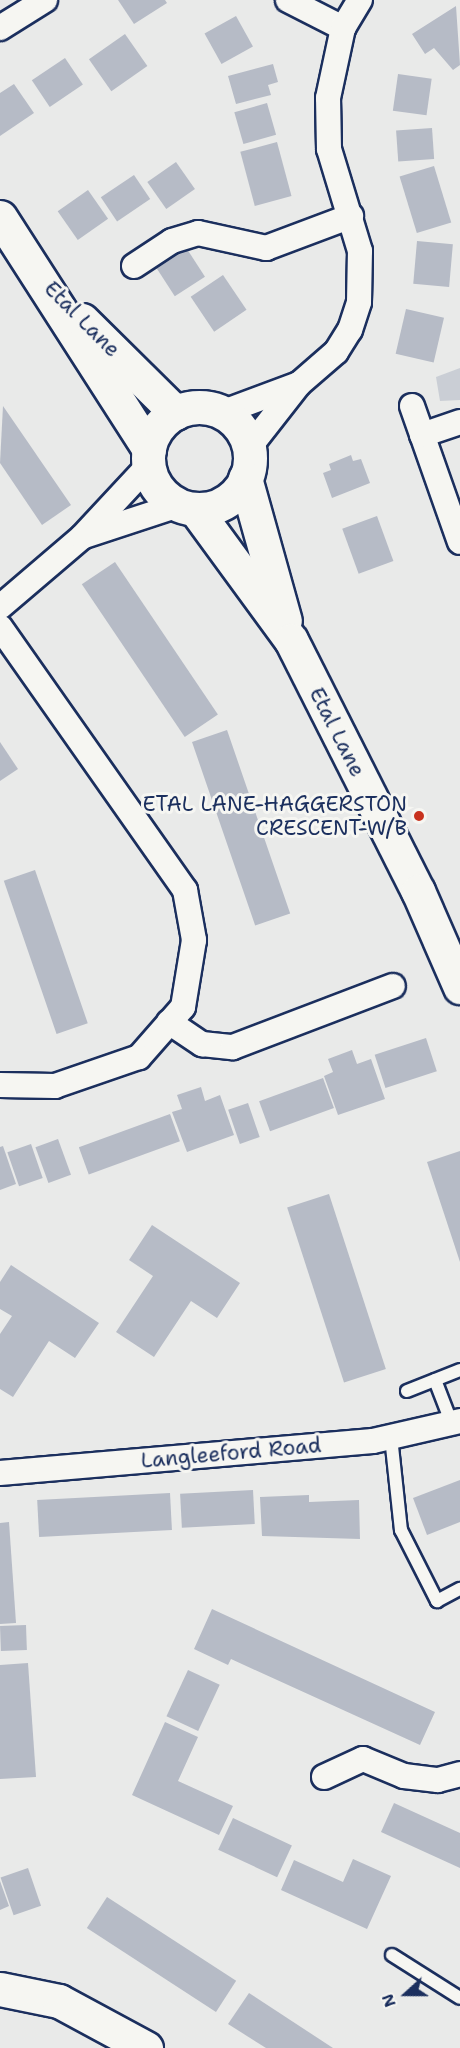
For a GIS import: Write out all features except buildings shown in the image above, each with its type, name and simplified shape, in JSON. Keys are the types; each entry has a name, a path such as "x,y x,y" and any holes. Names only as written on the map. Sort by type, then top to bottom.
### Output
{"street":[{"path":"0,28 45,0"},
{"path":"288,0 343,28"},
{"path":"82,537 187,507 225,502 247,463 299,384 336,352 359,302 360,251 329,149 332,64 343,28 360,0"},
{"path":"134,266 172,241 198,233 266,248 351,216"},
{"name":"Etal Lane","path":"0,217 39,276 148,457"},
{"name":"Etal Lane","path":"39,276 176,413"},
{"path":"220,412 299,384"},
{"path":"412,406 460,542"},
{"path":"0,607 82,537 148,457 158,428 176,413 198,408 220,412 239,428 247,463"},
{"path":"422,435 460,422"},
{"path":"148,457 158,489 187,507"},
{"name":"Etal Lane","path":"247,463 291,640"},
{"name":"Etal Lane","path":"187,507 291,640 418,891 460,987"},
{"path":"0,627 185,890 194,940 183,1007 139,1057 55,1086 0,1085"},
{"path":"169,1022 202,1044 233,1047 393,986"},
{"name":"Langleeford Road","path":"0,1473 391,1437 456,1422"},
{"path":"324,1777 363,1759 404,1776 438,1780 460,1774"},
{"path":"0,1989 59,2001 146,2048"}],"lane":[{"path":"407,1391 460,1370"},
{"path":"435,1380 456,1422"},
{"path":"391,1437 401,1530 437,1601 460,1589"},
{"path":"392,1955 460,1998"}],"shaded area":[{"path":"460,368 460,400 440,401 436,377"}],"place":[{"name":"ETAL LANE-HAGGERSTON CRESCENT-W/B","path":"419,816"}]}
